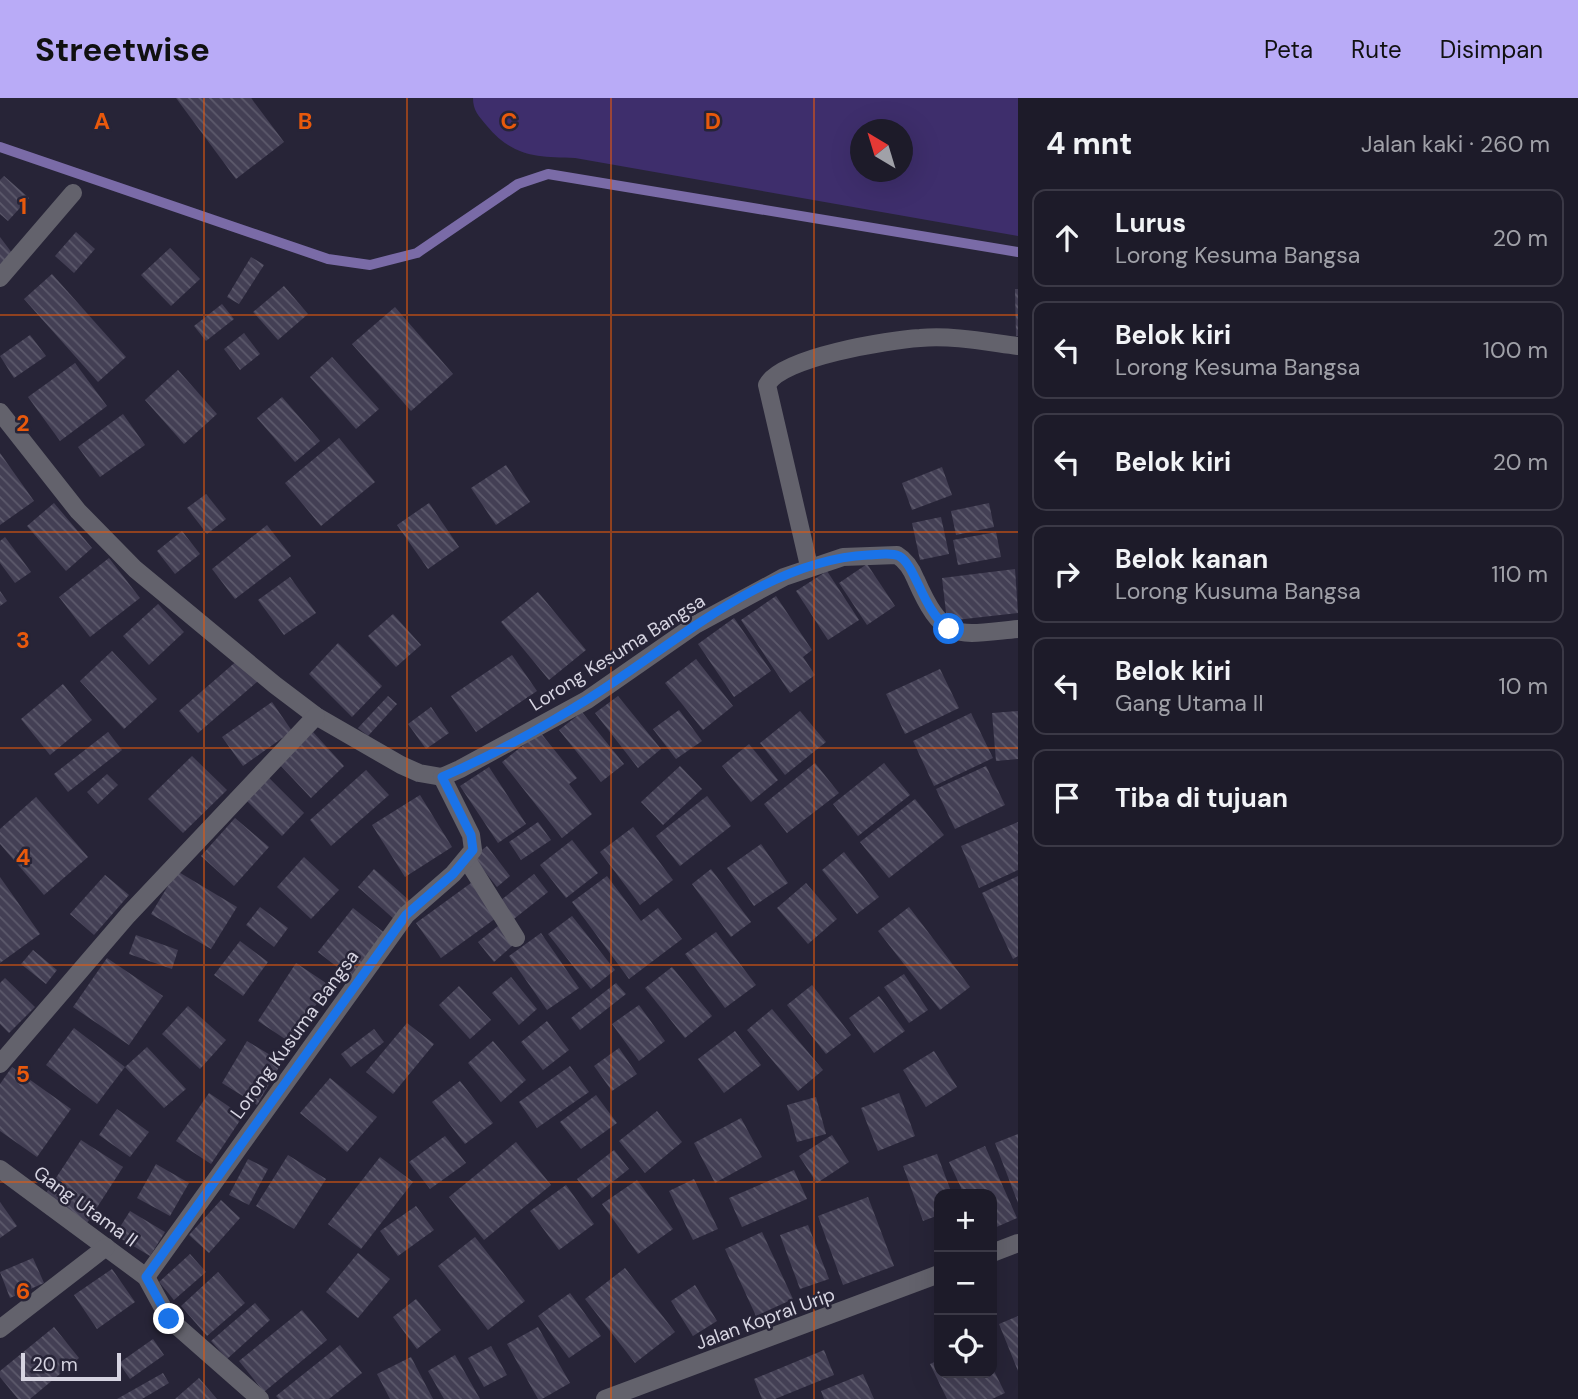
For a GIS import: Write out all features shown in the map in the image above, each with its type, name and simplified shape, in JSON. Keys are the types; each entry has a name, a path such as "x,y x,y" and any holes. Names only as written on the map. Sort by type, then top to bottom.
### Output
{"street":[{"path":"0,278 73,193"},
{"path":"809,566 767,385 771,377 795,365 866,345 911,339 1018,346"},
{"path":"0,412 78,511 135,569 275,685 316,716 401,765 419,773 442,777 474,844 467,860 516,938"},
{"name":"Lorong Kesuma Bangsa","path":"442,777 587,700 695,625 809,566 843,557 893,554 906,562 925,603 949,629 966,634 1018,629"},
{"path":"0,1064 128,915 316,716"},
{"name":"Lorong Kusuma Bangsa","path":"146,1277 406,915 467,860"},
{"name":"Gang Utama II","path":"0,1169 146,1277 169,1319 260,1399"},
{"path":"995,1252 1018,1243"},
{"path":"0,1329 106,1247"},
{"name":"Jalan Kopral Urip","path":"605,1399 934,1276"}],"shaded area":[{"path":"473,98 1018,98 1018,236 575,158 537,156 506,144 475,110"}],"building":[{"path":"176,98 251,98 284,142 236,179"},
{"path":"4,176 29,198 8,221 0,214 0,180"},
{"path":"76,232 95,249 74,273 55,256"},
{"path":"0,237 15,257 0,269"},
{"path":"170,248 200,279 171,306 141,275"},
{"path":"251,257 264,265 239,304 227,297"},
{"path":"52,274 126,357 98,382 24,299"},
{"path":"284,286 308,314 278,340 253,312"},
{"path":"1015,289 1018,289 1018,336 1016,336"},
{"path":"222,304 234,319 206,341 194,326"},
{"path":"395,307 453,374 411,411 352,344"},
{"path":"244,333 260,354 240,370 224,349"},
{"path":"30,335 46,356 14,378 0,356"},
{"path":"332,357 379,409 356,429 310,377"},
{"path":"75,363 107,406 60,441 28,397"},
{"path":"178,370 217,414 184,444 145,400"},
{"path":"282,397 320,441 295,462 257,418"},
{"path":"123,414 145,445 100,477 78,447"},
{"path":"339,438 375,482 321,526 285,483"},
{"path":"0,453 34,501 0,525"},
{"path":"506,465 530,502 496,525 471,488"},
{"path":"942,467 952,495 912,510 902,483"},
{"path":"206,494 226,519 207,534 187,508"},
{"path":"54,503 92,548 66,571 27,526"},
{"path":"429,503 459,547 428,569 397,525"},
{"path":"989,503 994,527 956,535 951,511"},
{"path":"941,517 949,554 920,560 912,523"},
{"path":"267,525 291,556 235,599 212,569"},
{"path":"182,531 200,554 175,574 157,551"},
{"path":"996,532 1001,557 958,565 953,540"},
{"path":"5,537 31,572 15,583 0,563 0,541"},
{"path":"109,558 140,598 90,637 59,597"},
{"path":"867,564 895,606 867,625 839,583"},
{"path":"1015,569 1018,613 947,621 942,578"},
{"path":"827,571 859,620 828,640 796,591"},
{"path":"290,577 316,613 284,635 258,600"},
{"path":"0,591 7,601 0,606"},
{"path":"538,592 586,650 549,680 501,622"},
{"path":"776,596 812,650 803,657 815,675 790,693 741,620"},
{"path":"158,604 184,632 149,665 123,636"},
{"path":"393,614 421,645 396,667 368,636"},
{"path":"734,618 771,671 734,697 698,644"},
{"path":"338,643 382,686 352,717 309,674"},
{"path":"112,651 157,699 124,729 80,681"},
{"path":"512,655 537,691 476,732 451,696"},
{"path":"239,659 258,681 198,733 179,711"},
{"path":"696,659 733,706 703,730 665,683"},
{"path":"940,669 959,708 905,734 886,694"},
{"path":"63,684 92,720 50,755 21,719"},
{"path":"388,696 397,704 368,736 358,728"},
{"path":"618,696 661,749 638,768 595,713"},
{"path":"272,702 292,731 243,766 222,737"},
{"path":"431,707 449,733 426,749 408,724"},
{"path":"679,710 702,741 676,759 653,729"},
{"path":"800,711 826,742 785,775 760,743"},
{"path":"1018,711 1018,759 996,761 992,713"},
{"path":"582,712 624,764 601,782 559,730"},
{"path":"971,713 993,758 934,786 913,741"},
{"path":"108,732 122,750 68,792 54,774"},
{"path":"313,732 344,766 311,798 279,764"},
{"path":"540,732 577,778 569,784 592,814 562,838 502,762"},
{"path":"749,744 778,780 751,802 722,766"},
{"path":"192,756 227,790 183,833 148,799"},
{"path":"815,763 839,793 787,833 764,804"},
{"path":"884,763 910,795 858,836 833,804"},
{"path":"680,766 702,789 663,825 641,802"},
{"path":"986,766 1005,805 955,829 936,789"},
{"path":"489,767 526,824 498,843 460,786"},
{"path":"366,770 389,795 331,846 310,820"},
{"path":"107,774 118,785 98,804 87,792"},
{"path":"268,777 304,813 282,836 246,800"},
{"path":"420,795 452,847 405,877 372,825"},
{"path":"707,796 731,826 680,866 656,836"},
{"path":"36,797 88,857 44,895 0,844 0,829"},
{"path":"915,799 944,835 889,878 860,842"},
{"path":"235,818 269,847 234,886 201,856"},
{"path":"538,822 551,840 521,860 509,842"},
{"path":"1018,822 1018,870 979,888 961,846"},
{"path":"633,827 673,880 640,905 600,852"},
{"path":"572,840 598,873 566,898 540,865"},
{"path":"761,844 788,883 754,906 727,868"},
{"path":"487,846 510,876 497,887 473,857"},
{"path":"844,852 879,897 857,914 822,870"},
{"path":"304,857 339,890 311,919 277,887"},
{"path":"374,869 411,902 395,920 358,887"},
{"path":"711,869 751,922 731,937 692,884"},
{"path":"177,871 237,907 211,949 151,914"},
{"path":"534,874 548,892 510,922 496,904"},
{"path":"105,875 129,895 94,935 70,914"},
{"path":"607,876 641,921 658,908 682,939 629,979 572,902"},
{"path":"1018,876 1018,956 1013,959 982,893"},
{"path":"0,877 40,934 0,963"},
{"path":"471,883 496,918 441,958 416,923"},
{"path":"806,883 837,919 808,944 777,908"},
{"path":"260,907 288,928 274,947 246,925"},
{"path":"909,907 970,987 940,1010 878,931"},
{"path":"353,908 386,934 351,978 318,952"},
{"path":"572,916 615,970 591,989 548,934"},
{"path":"498,926 513,945 494,962 478,942"},
{"path":"716,932 756,985 725,1008 685,954"},
{"path":"541,933 579,988 547,1010 509,956"},
{"path":"136,935 178,950 172,969 129,954"},
{"path":"240,941 268,962 243,996 214,975"},
{"path":"33,950 57,970 46,984 21,964"},
{"path":"107,958 163,996 129,1045 73,1007"},
{"path":"296,963 329,985 291,1043 258,1021"},
{"path":"672,967 712,1016 685,1038 645,988"},
{"path":"904,974 928,1010 909,1023 884,987"},
{"path":"511,977 537,1009 519,1025 492,993"},
{"path":"5,978 35,1007 9,1033 0,1024 0,983"},
{"path":"616,983 626,994 580,1030 571,1018"},
{"path":"812,985 851,1035 826,1054 787,1005"},
{"path":"459,986 491,1020 470,1039 439,1005"},
{"path":"879,996 905,1031 874,1053 849,1018"},
{"path":"639,1005 665,1041 639,1061 612,1024"},
{"path":"188,1006 226,1040 200,1069 162,1034"},
{"path":"772,1009 823,1070 798,1091 747,1030"},
{"path":"547,1021 569,1050 543,1070 521,1042"},
{"path":"407,1023 434,1044 393,1094 366,1072"},
{"path":"74,1028 125,1067 97,1104 46,1065"},
{"path":"374,1029 384,1042 351,1067 341,1054"},
{"path":"735,1031 761,1065 724,1093 698,1059"},
{"path":"247,1041 282,1062 257,1105 222,1083"},
{"path":"493,1041 526,1080 501,1102 468,1063"},
{"path":"147,1047 186,1089 164,1108 125,1067"},
{"path":"619,1048 637,1074 612,1091 594,1066"},
{"path":"934,1051 957,1087 926,1107 903,1070"},
{"path":"570,1066 589,1092 537,1128 519,1102"},
{"path":"12,1067 71,1109 37,1157 0,1131 0,1084"},
{"path":"330,1078 377,1117 347,1152 300,1113"},
{"path":"460,1081 493,1123 465,1144 432,1102"},
{"path":"209,1093 243,1116 211,1164 176,1141"},
{"path":"899,1093 915,1136 878,1151 861,1108"},
{"path":"596,1095 617,1123 581,1149 560,1122"},
{"path":"816,1097 826,1134 797,1142 787,1105"},
{"path":"117,1109 149,1132 130,1157 99,1135"},
{"path":"657,1111 682,1142 645,1173 619,1141"},
{"path":"741,1118 762,1157 715,1183 694,1143"},
{"path":"1018,1134 1018,1203 995,1143"},
{"path":"832,1135 849,1162 817,1183 799,1156"},
{"path":"445,1136 466,1163 430,1189 409,1162"},
{"path":"81,1140 123,1167 87,1223 44,1196"},
{"path":"516,1142 551,1185 484,1240 449,1197"},
{"path":"985,1146 1017,1218 997,1227 997,1189 962,1189 949,1162"},
{"path":"614,1150 629,1169 592,1198 577,1179"},
{"path":"937,1154 950,1189 934,1189 934,1217 923,1221 903,1166"},
{"path":"288,1155 326,1179 294,1229 256,1206"},
{"path":"380,1157 413,1182 361,1249 328,1224"},
{"path":"248,1159 268,1169 249,1205 229,1195"},
{"path":"156,1164 189,1183 170,1216 137,1198"},
{"path":"794,1170 807,1199 742,1227 729,1198"},
{"path":"694,1179 718,1229 693,1240 669,1191"},
{"path":"637,1180 673,1229 638,1254 602,1204"},
{"path":"566,1185 594,1224 559,1250 530,1211"},
{"path":"868,1197 894,1266 843,1285 818,1216"},
{"path":"221,1200 240,1218 209,1253 189,1235"},
{"path":"0,1202 17,1226 0,1238"},
{"path":"416,1206 434,1230 398,1256 380,1231"},
{"path":"130,1211 165,1232 150,1256 115,1235"},
{"path":"808,1225 829,1279 800,1289 780,1235"},
{"path":"762,1232 793,1299 756,1316 725,1249"},
{"path":"475,1237 525,1301 488,1330 438,1266"},
{"path":"358,1253 390,1279 358,1318 326,1292"},
{"path":"190,1254 206,1272 174,1300 159,1282"},
{"path":"33,1258 44,1283 10,1298 0,1272"},
{"path":"625,1268 675,1332 635,1363 585,1299"},
{"path":"112,1269 135,1302 97,1329 74,1295"},
{"path":"218,1272 245,1303 207,1336 181,1306"},
{"path":"695,1285 717,1321 693,1336 671,1301"},
{"path":"570,1293 601,1336 569,1358 538,1316"},
{"path":"416,1299 441,1330 417,1349 393,1317"},
{"path":"255,1303 270,1320 227,1359 211,1341"},
{"path":"302,1310 327,1340 264,1392 239,1361"},
{"path":"1018,1316 1018,1371 999,1324"},
{"path":"54,1327 79,1358 30,1399 18,1399 0,1377 0,1371"},
{"path":"538,1327 570,1383 542,1399 538,1399 507,1344"},
{"path":"153,1339 164,1355 130,1379 119,1363"},
{"path":"340,1345 362,1373 329,1399 279,1399 276,1396"},
{"path":"491,1346 507,1375 484,1387 468,1358"},
{"path":"824,1350 834,1375 775,1399 762,1399 754,1379"},
{"path":"455,1355 480,1399 444,1399 428,1371"},
{"path":"411,1357 433,1399 390,1399 377,1374"},
{"path":"163,1373 169,1383 142,1399 117,1399"},
{"path":"863,1374 874,1399 824,1399 821,1391"},
{"path":"997,1377 1005,1393 992,1399 947,1399 937,1378"},
{"path":"199,1378 217,1399 175,1399"}],"waterway":[{"path":"0,147 328,259 370,265 417,253 518,184 548,174 1018,252"}],"route":[{"path":"169,1319 146,1277 406,915 453,874 473,850 474,841 442,777 587,700 695,625 784,576 828,560 890,554 900,556 909,566 933,615 949,629"}]}
